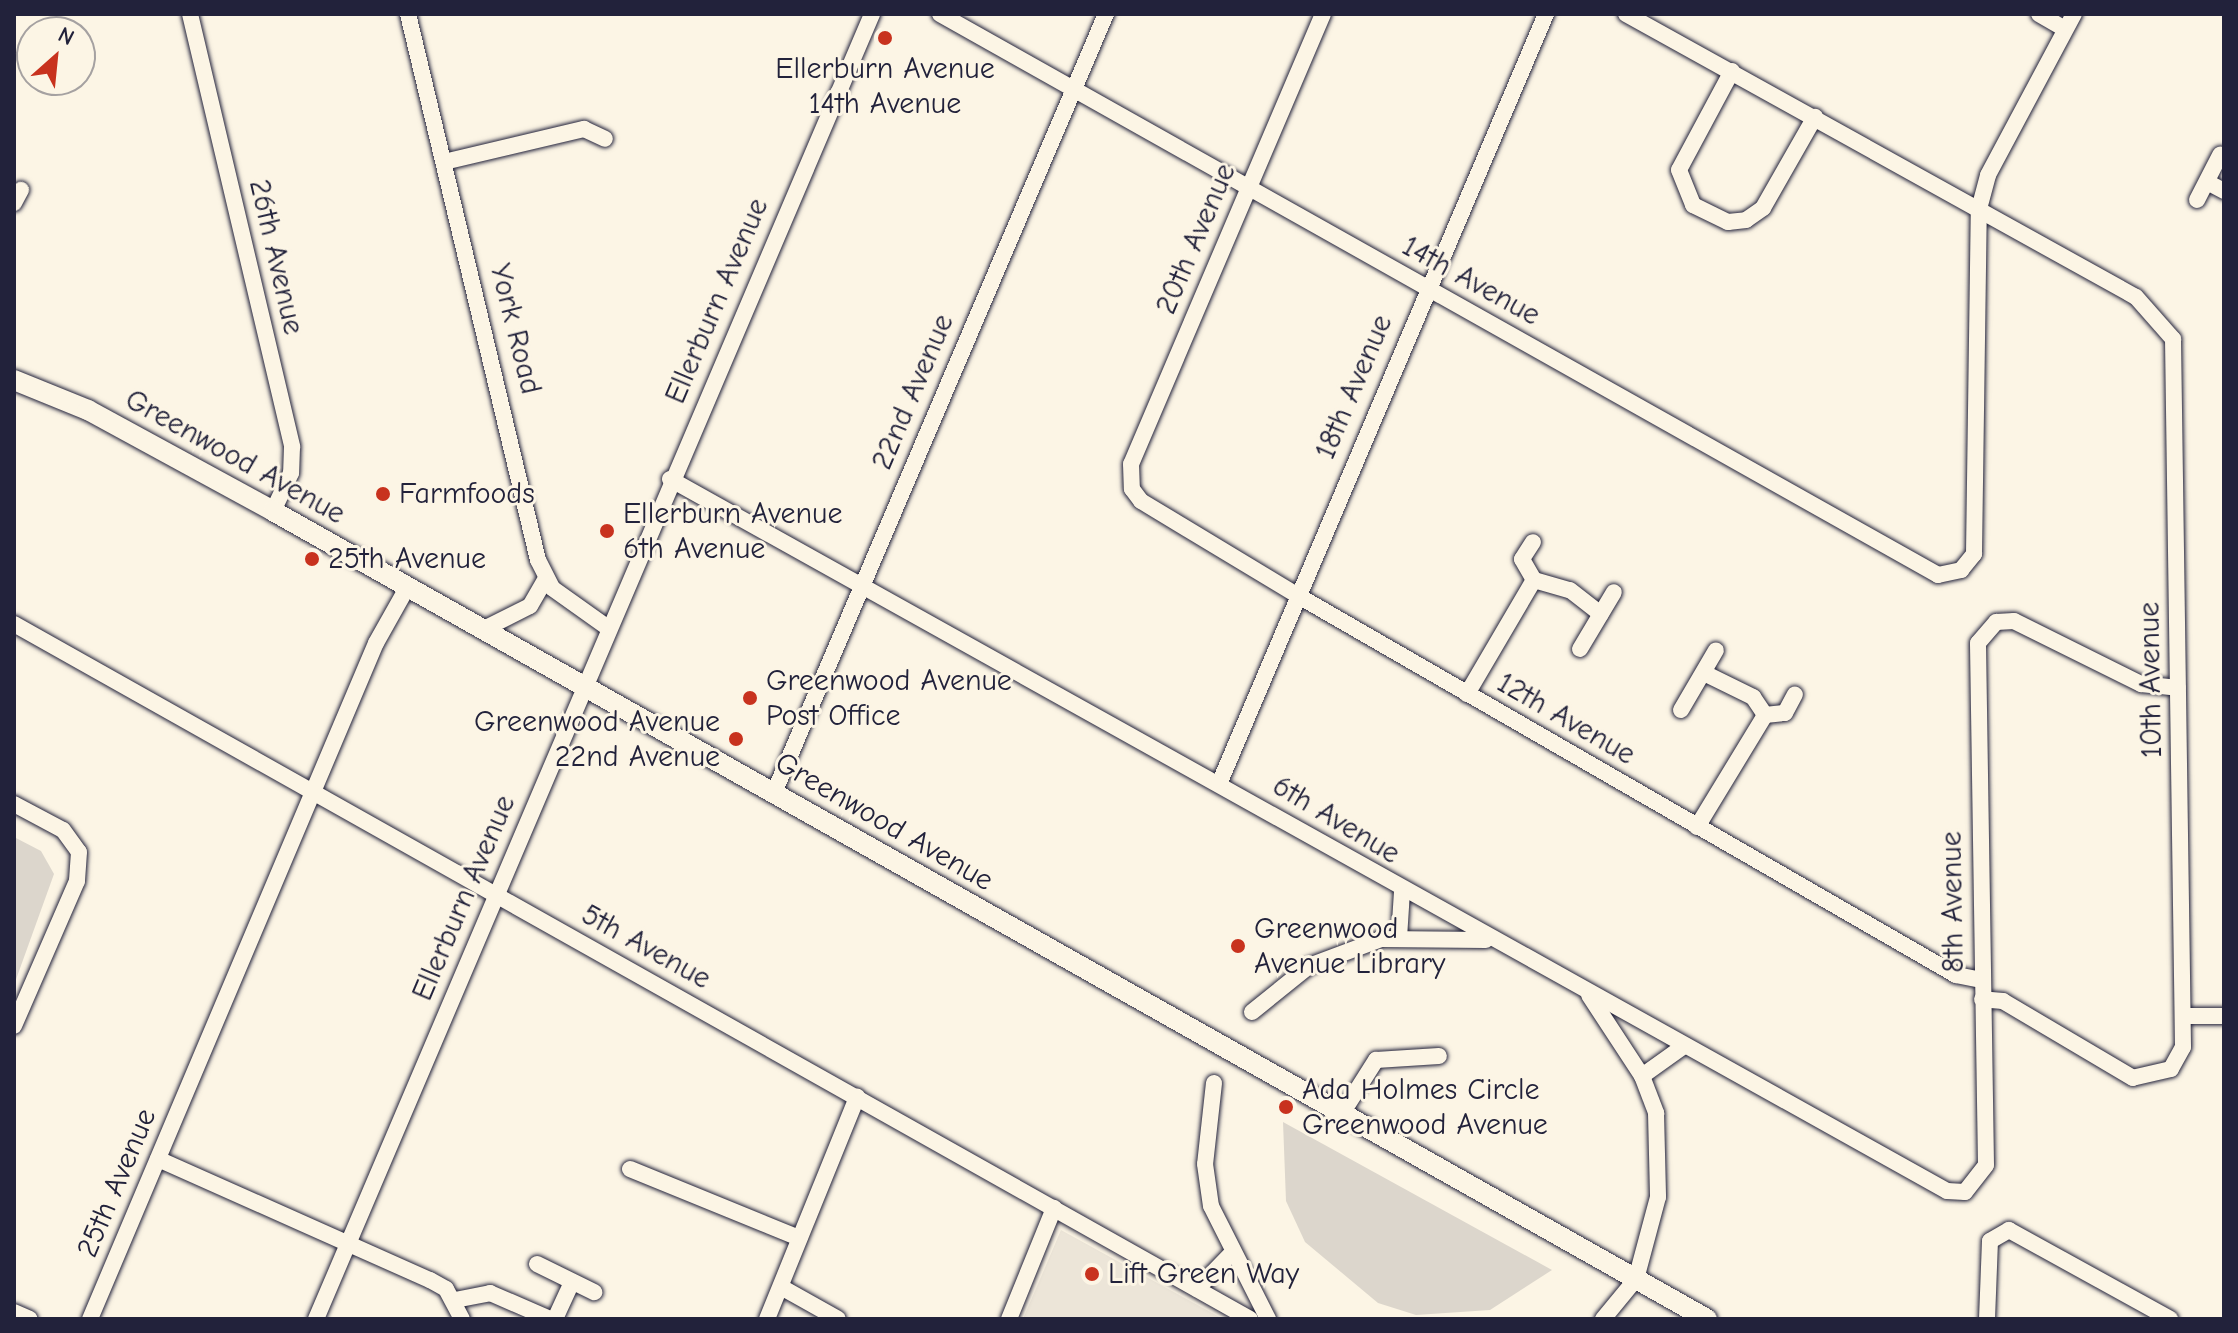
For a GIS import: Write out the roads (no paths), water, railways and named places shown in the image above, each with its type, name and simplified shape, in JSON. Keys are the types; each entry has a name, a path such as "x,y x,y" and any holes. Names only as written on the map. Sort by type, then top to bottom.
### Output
{"street":[{"name":"26th Avenue","path":"190,14 292,447 291,473 273,511"},
{"name":"York Road","path":"408,14 546,578 574,608 608,628"},
{"name":"Ellerburn Avenue","path":"316,1319 670,479 872,14"},
{"name":"14th Avenue","path":"940,14 1938,575 1961,570 1974,554 1979,209"},
{"name":"22nd Avenue","path":"774,793 859,587 1106,14"},
{"name":"20th Avenue","path":"1132,489 1131,464 1323,14"},
{"name":"18th Avenue","path":"1219,784 1295,594 1546,14"},
{"path":"1626,14 1979,209 1988,175 2070,21 2039,14"},
{"path":"1732,71 1679,170 1693,205 1728,222 1746,220 1763,208 1815,117"},
{"path":"444,162 584,129 605,139"},
{"path":"2197,200 2216,187 2220,155"},
{"name":"10th Avenue","path":"1979,209 2136,297 2173,339 2186,1016 2183,1047 2171,1069 2133,1078 2003,1001 1982,999"},
{"name":"Greenwood Avenue","path":"14,380 88,410 273,511 1707,1319"},
{"name":"6th Avenue","path":"670,479 859,587 1219,784 1487,940 1947,1191 1976,1184"},
{"name":"12th Avenue","path":"1132,489 1141,501 1467,694 1956,975 1981,980"},
{"path":"1533,542 1522,559 1534,580 1570,590 1601,614"},
{"path":"484,629 530,606 546,578"},
{"path":"1467,694 1534,580"},
{"name":"25th Avenue","path":"90,1319 317,790 376,643 408,586"},
{"path":"1580,649 1614,592"},
{"name":"8th Avenue","path":"1976,1184 1986,1165 1978,643 1996,622 2014,621 2141,684 2178,688"},
{"name":"5th Avenue","path":"14,624 317,790 496,895 1250,1319"},
{"path":"1681,710 1716,650"},
{"path":"1704,673 1753,697 1765,715"},
{"path":"1765,715 1785,713 1795,694"},
{"path":"1697,827 1765,715"},
{"path":"14,804 63,830 79,852 77,881 14,1026"},
{"path":"1399,938 1402,892"},
{"path":"1252,1012 1309,966 1399,938 1487,940"},
{"path":"1588,994 1642,1076 1656,1113 1658,1197 1636,1279 1603,1319"},
{"path":"2186,1016 2224,1016"},
{"path":"1642,1076 1684,1046"},
{"path":"1343,1112 1376,1060 1439,1056"},
{"path":"1214,1083 1205,1164 1230,1255 1268,1319"},
{"path":"767,1319 857,1097"},
{"path":"158,1159 430,1280 455,1300 462,1319"},
{"path":"630,1169 799,1238"},
{"path":"1009,1319 1054,1208"},
{"path":"1987,1319 1987,1254 1998,1231 2023,1235 2170,1319"},
{"path":"1197,1289 1230,1255"},
{"path":"537,1264 594,1292"},
{"path":"455,1300 490,1293 552,1319 572,1282"},
{"path":"781,1287 838,1319"},
{"path":"14,1312 30,1319"}],"place":[{"name":"Ellerburn Avenue 14th Avenue","path":"885,38"},
{"name":"Farmfoods","path":"383,494"},
{"name":"Ellerburn Avenue 6th Avenue","path":"607,531"},
{"name":"25th Avenue","path":"312,559"},
{"name":"Greenwood Avenue Post Office","path":"750,698"},
{"name":"Greenwood Avenue 22nd Avenue","path":"736,739"},
{"name":"Greenwood Avenue Library","path":"1238,946"},
{"name":"Ada Holmes Circle Greenwood Avenue","path":"1286,1107"},
{"name":"Lift Green Way","path":"1092,1274"}]}
